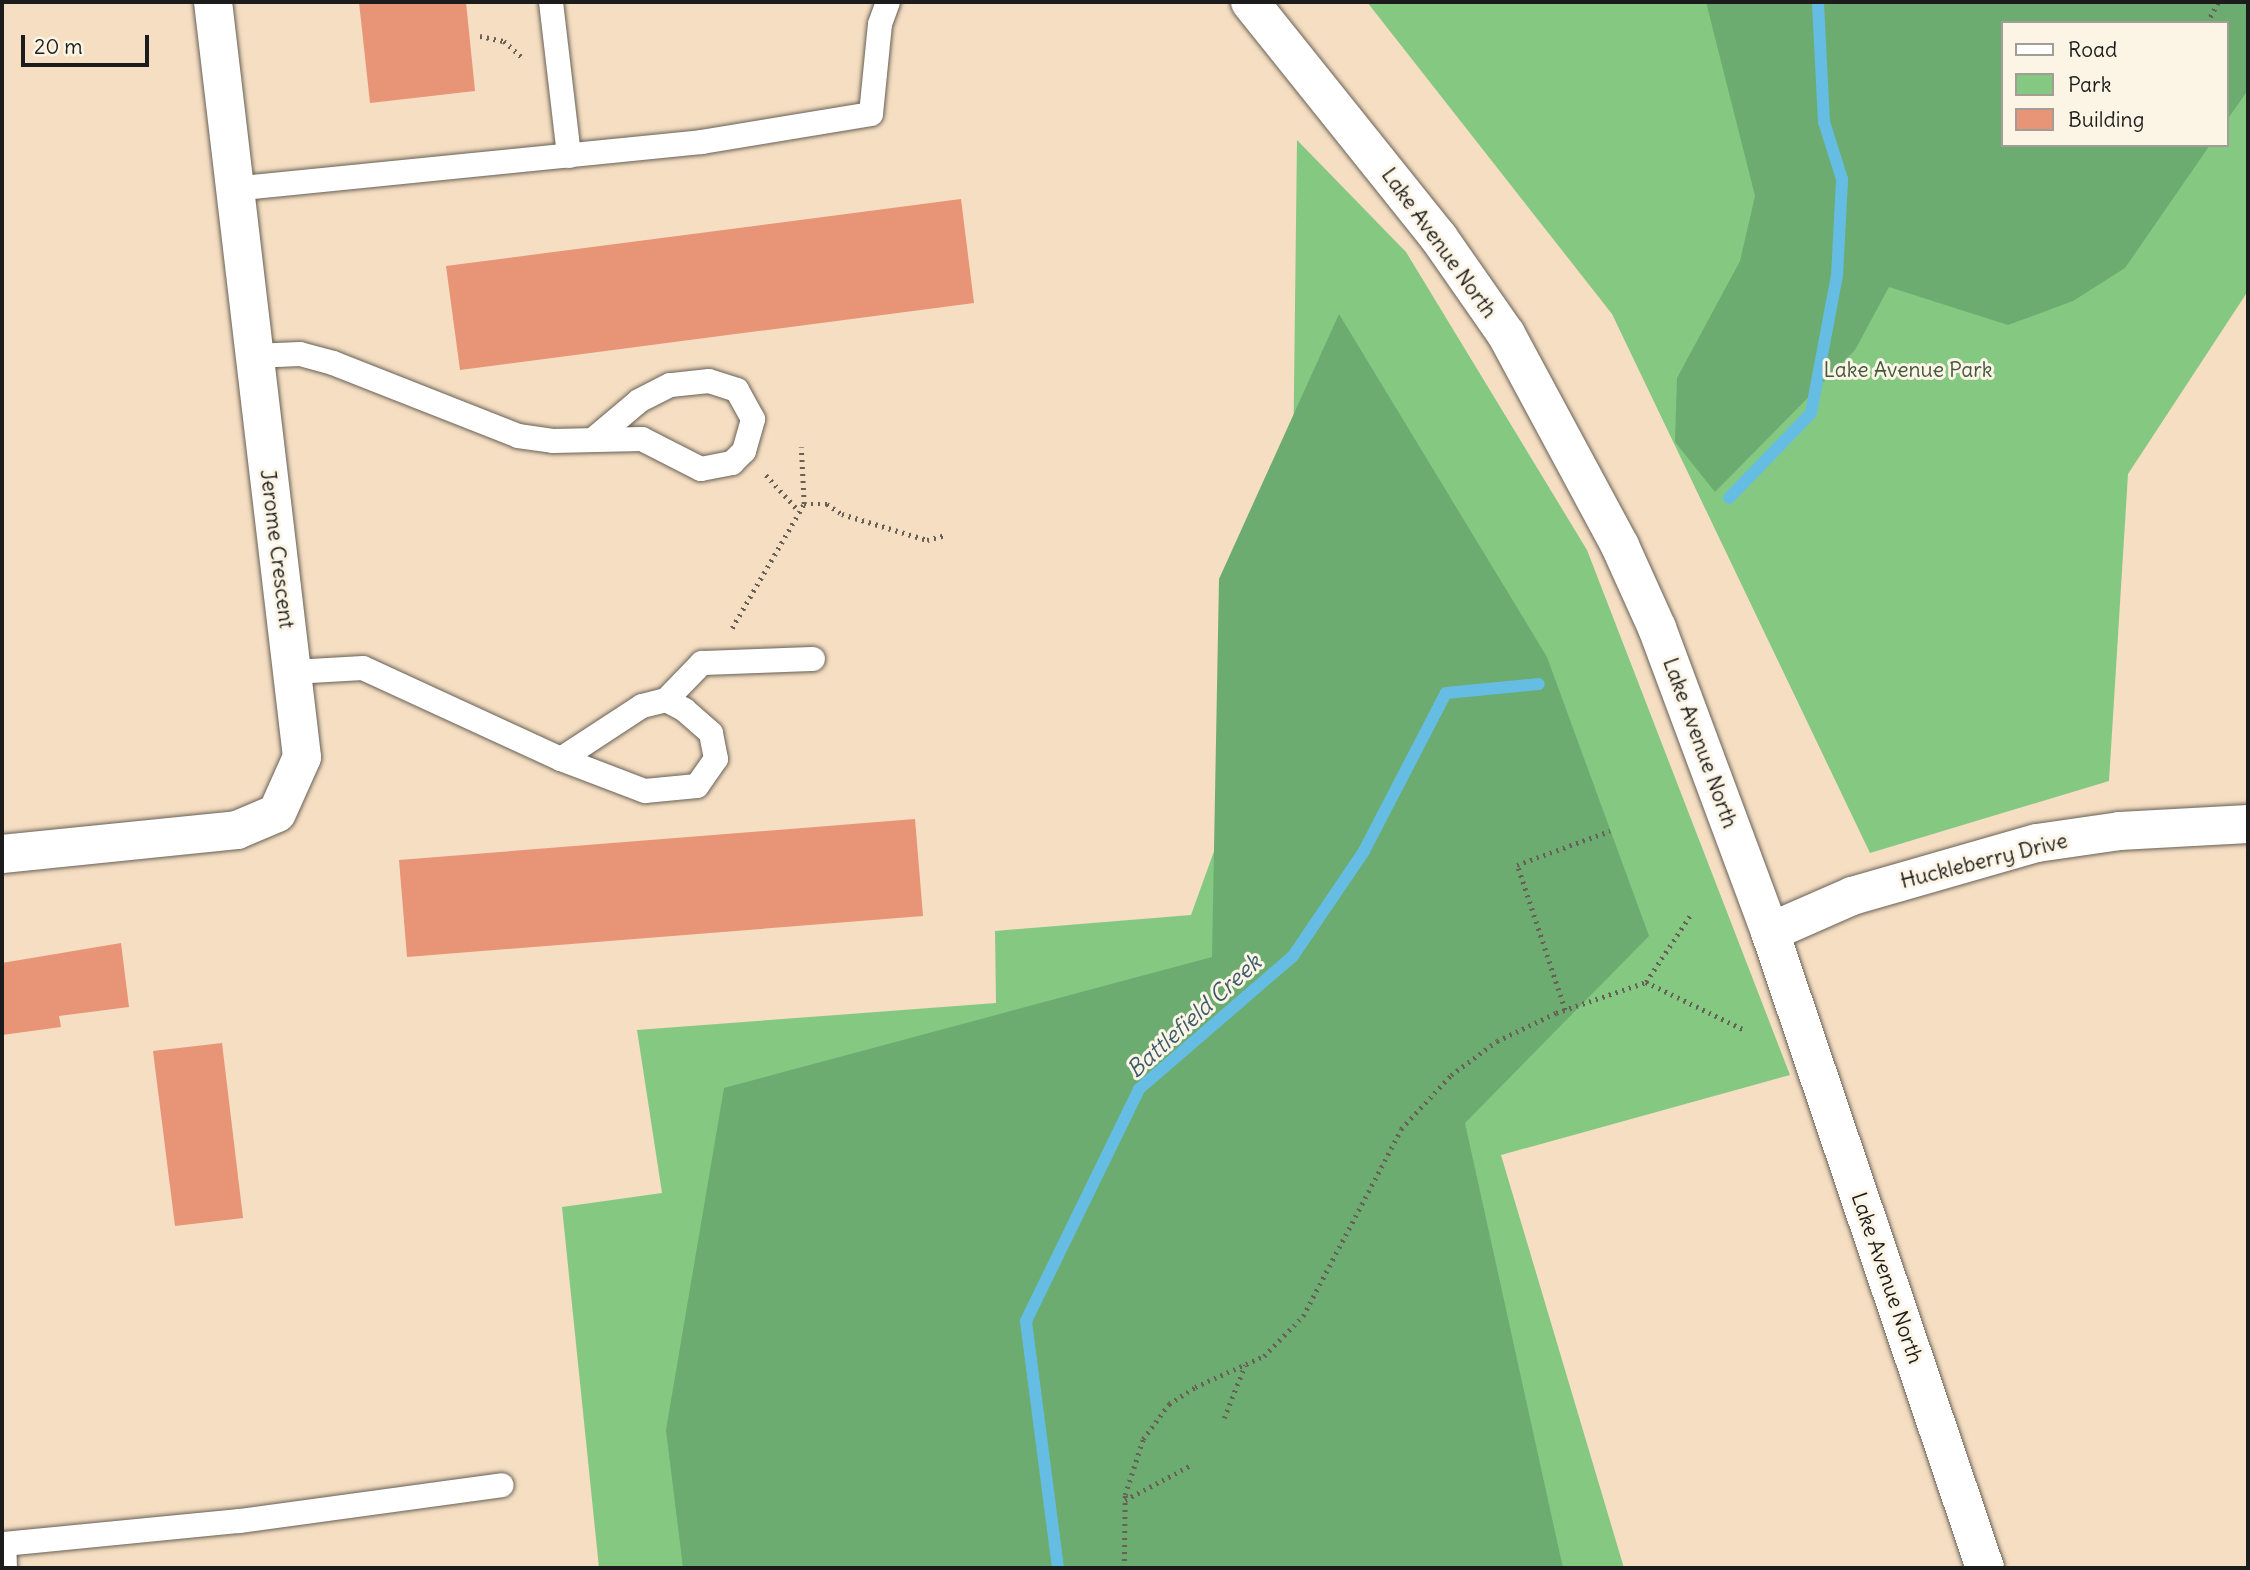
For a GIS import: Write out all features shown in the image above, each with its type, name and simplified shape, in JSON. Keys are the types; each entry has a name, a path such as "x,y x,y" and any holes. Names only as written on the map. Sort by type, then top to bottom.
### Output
{"street":[{"name":"Jerome Crescent","path":"2,854 237,830 277,813 302,757 232,190 213,2"},
{"name":"Lake Avenue North","path":"1250,2 1439,238 1506,334 1620,546 1657,628 1770,932 1985,1568"},
{"name":"Huckleberry Drive","path":"1770,932 1852,896 2038,843 2120,831 2248,824"}],"lane":[{"path":"551,2 569,156"},
{"path":"232,190 702,142 871,114 880,24 888,2"},
{"path":"253,356 300,354 333,363 518,436 553,442 595,438 642,439 701,469 732,463 744,452 753,419 748,404 737,390 709,381 670,385 639,401 595,438"},
{"path":"561,759 642,706 666,701 702,663 813,659"},
{"path":"293,672 363,668 561,759 645,791 697,786 716,759 711,733 666,701"},
{"path":"5,1568 4,1544 240,1521 502,1485"}],"path":[{"path":"2208,21 2218,2"},
{"path":"712,663 804,504 801,447"},
{"path":"744,452 799,511"},
{"path":"804,504 827,504 842,514 927,540 946,535"},
{"path":"1564,1010 1517,865 1610,831"},
{"path":"1124,1568 1125,1500 1143,1438 1169,1405 1195,1387 1264,1356 1303,1316 1401,1129 1451,1075 1497,1041 1564,1010 1646,982 1691,914"},
{"path":"1646,982 1743,1029"},
{"path":"1224,1418 1245,1365"},
{"path":"1125,1500 1191,1465"}],"green space":[{"name":"Lake Avenue Park","path":"1367,2 2248,2 2248,291 2128,474 2109,781 1870,853 1612,314"},
{"path":"1706,2 2248,2 2248,90 2229,117 2229,21 2002,21 2002,147 2209,147 2125,268 2073,301 2008,325 1889,287 1855,350 1715,492 1675,442 1677,378 1740,261 1755,196"},
{"path":"1297,140 1406,252 1587,550 1790,1075 1501,1155 1624,1568 599,1568 562,1207 662,1193 637,1030 996,1003 995,931 1191,915 1291,638"},
{"path":"1339,314 1547,657 1649,936 1465,1123 1563,1568 683,1568 666,1430 724,1088 1212,957 1219,579"}],"building":[{"path":"359,2 466,2 475,91 370,103"},
{"path":"961,199 974,303 460,370 446,266"},
{"path":"915,819 923,916 407,957 399,860"},
{"path":"121,943 129,1007 59,1016 61,1027 2,1035 2,963"},
{"path":"222,1043 243,1218 175,1226 153,1051"}],"waterway":[{"name":"Battlefield Creek","path":"1729,498 1811,413 1837,276 1842,179 1824,122 1818,2"},
{"name":"Battlefield Creek","path":"1058,1568 1026,1321 1139,1089 1293,956 1364,851 1446,693 1539,684"}]}
